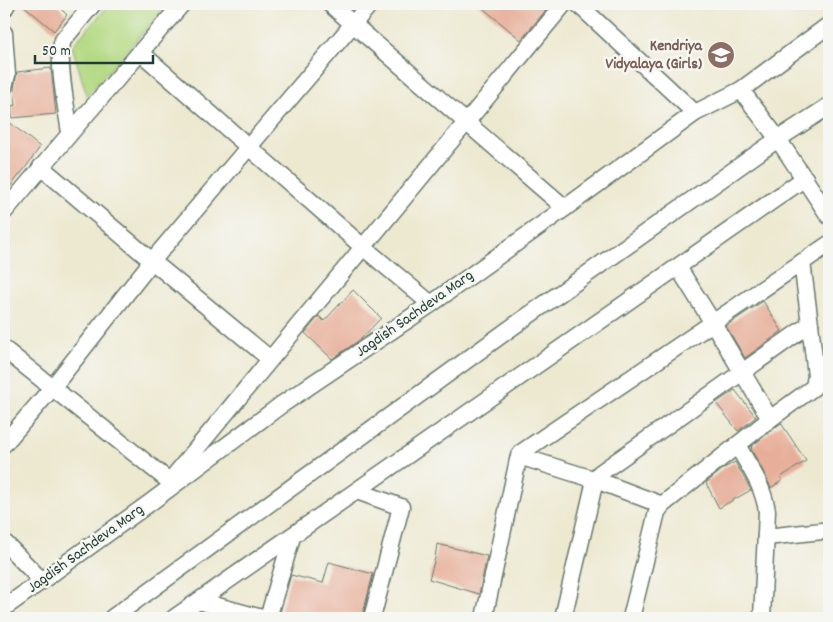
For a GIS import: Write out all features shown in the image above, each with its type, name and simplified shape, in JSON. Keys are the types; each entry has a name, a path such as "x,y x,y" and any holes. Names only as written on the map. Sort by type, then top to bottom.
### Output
{"street":[{"path":"4,9 7,4"},
{"path":"70,133 60,46 93,4"},
{"path":"4,212 41,166 182,4"},
{"path":"330,4 565,208"},
{"path":"4,444 52,388 152,261 370,4"},
{"path":"151,502 564,4"},
{"path":"578,4 695,112"},
{"name":"Jagdish Sachdeva Marg","path":"4,608 281,405 431,304 695,112 741,90 829,25"},
{"path":"4,33 6,75 4,87"},
{"path":"140,52 431,304"},
{"path":"741,90 778,139 829,216"},
{"path":"112,618 508,330 778,139 829,106"},
{"path":"41,166 270,359"},
{"path":"174,618 805,178"},
{"path":"484,618 519,456 522,452 829,244"},
{"path":"631,618 654,519 662,504 814,387 816,376 802,262"},
{"path":"678,268 770,419"},
{"path":"563,618 593,489 600,473 810,324"},
{"path":"4,349 169,481"},
{"path":"737,445 760,485 767,511 762,618"},
{"path":"519,456 596,480 662,504"},
{"path":"357,491 401,506 372,618"},
{"path":"766,537 822,531"},
{"path":"268,618 292,537"},
{"path":"4,542 42,581"},
{"path":"199,601 262,618"}],"green space":[{"path":"110,4 168,4 87,96 72,46"}],"building":[{"path":"22,4 56,4 67,15 54,31"},
{"path":"478,4 551,4 521,40"},
{"path":"51,68 56,114 12,118 11,106 16,105 14,89 17,72"},
{"path":"4,118 40,147 4,194"},
{"path":"353,290 381,318 361,339 332,359 305,333 319,316 324,321"},
{"path":"763,301 782,331 745,358 726,326"},
{"path":"735,390 756,417 738,431 716,403"},
{"path":"781,423 806,461 781,477 783,480 771,488 751,447"},
{"path":"735,462 751,490 719,508 706,483 724,468"},
{"path":"437,544 487,556 479,594 429,579"},
{"path":"329,562 373,574 362,618 287,618 279,616 291,575 323,583"}],"place":[{"name":"Kendriya Vidyalaya (Girls)","path":"721,55"}]}
